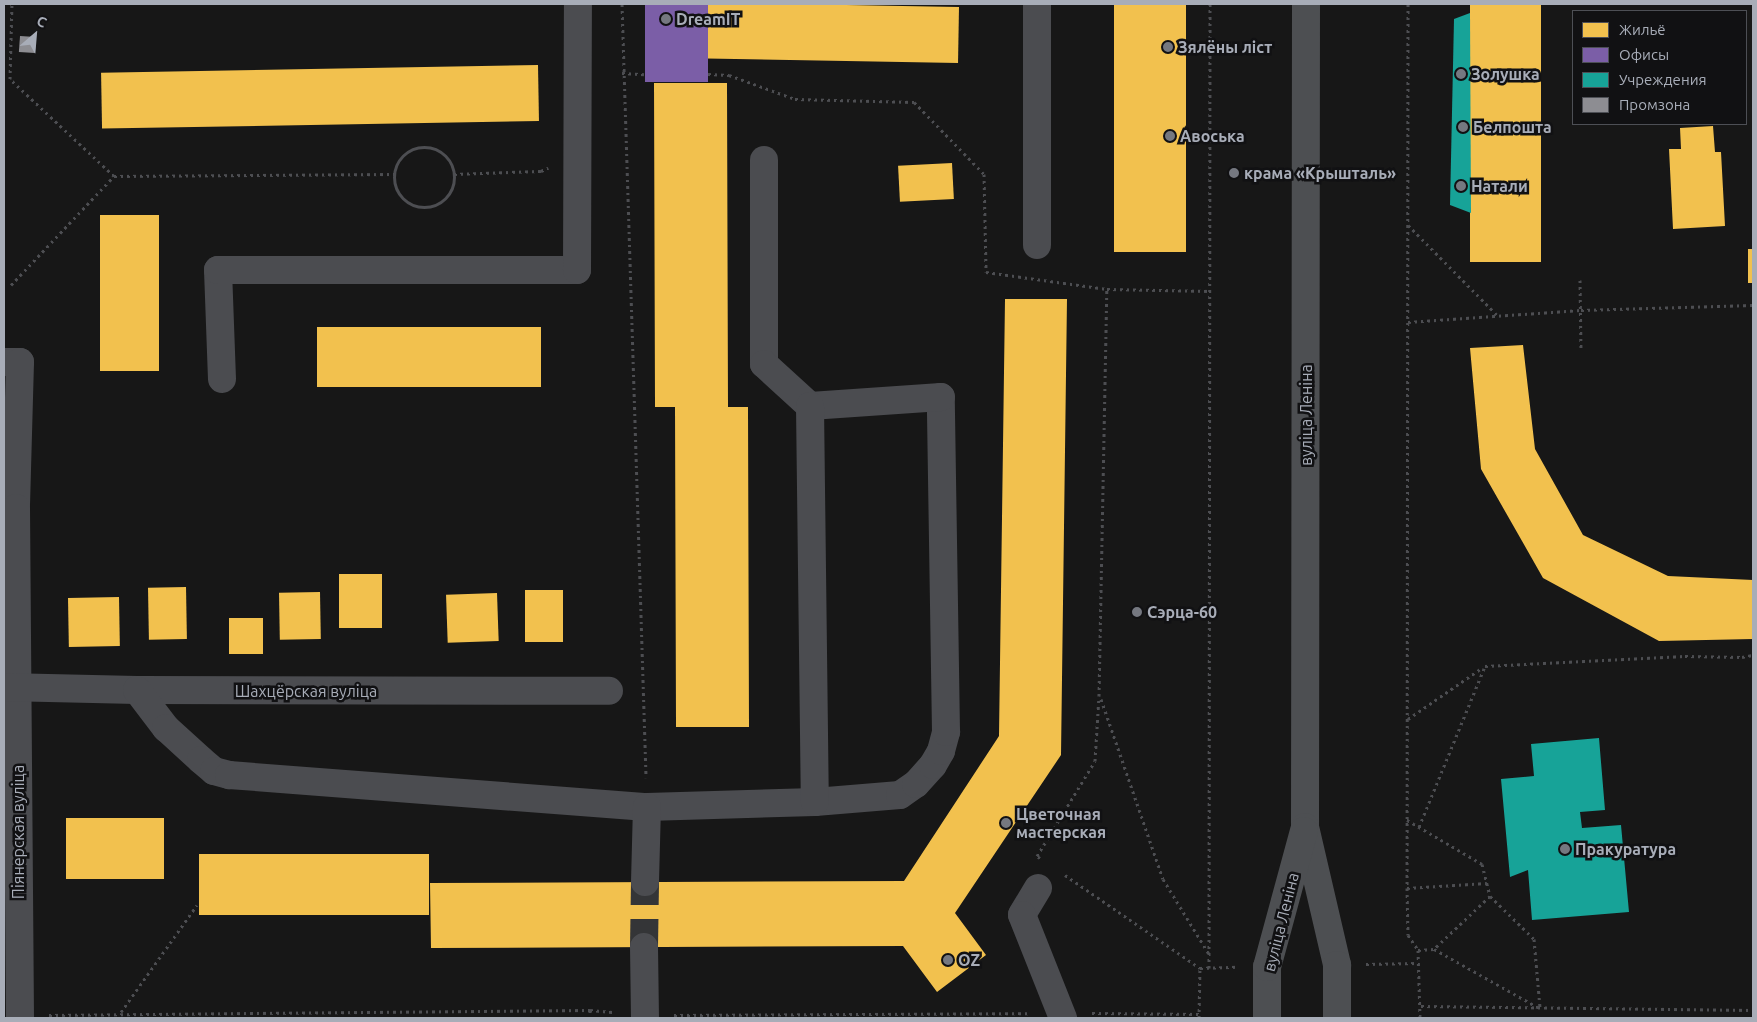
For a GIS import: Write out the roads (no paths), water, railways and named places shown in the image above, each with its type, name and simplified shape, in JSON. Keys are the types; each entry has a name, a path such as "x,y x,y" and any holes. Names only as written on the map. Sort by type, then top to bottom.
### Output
{"main road":[{"name":"вуліца Леніна","path":"1306,4 1305,827 1337,965 1337,1018"},
{"name":"вуліца Леніна","path":"1267,1018 1266,967 1305,827"}],"street":[{"path":"222,379 218,270 577,270 578,4"},
{"path":"1037,4 1037,245"},
{"path":"137,690 166,728 214,771 229,775 647,807 815,802 900,795 916,784 933,765 941,751 946,732 940,397 810,406 764,364 764,160"},
{"name":"Піянерская вуліца","path":"4,362 20,362 10,687 20,1016"},
{"path":"810,406 815,802"},
{"name":"Шахцёрская вуліца","path":"10,687 137,690 609,691"},
{"path":"644,882 647,807"},
{"path":"1038,888 1022,915 1062,1016"},
{"path":"644,947 645,1017"}],"tunnel":[{"path":"644,947 645,882"}],"place":[{"name":"DreamIT","path":"666,19"},
{"name":"Зялёны ліст","path":"1168,47"},
{"name":"Золушка","path":"1461,74"},
{"name":"Белпошта","path":"1463,127"},
{"name":"Авоська","path":"1170,136"},
{"name":"крама «Крышталь»","path":"1234,173"},
{"name":"Натали","path":"1461,186"},
{"name":"Сэрца-60","path":"1137,612"},
{"name":"Цветочная мастерская","path":"1006,823"},
{"name":"Пракуратура","path":"1565,849"},
{"name":"OZ","path":"948,960"}]}
